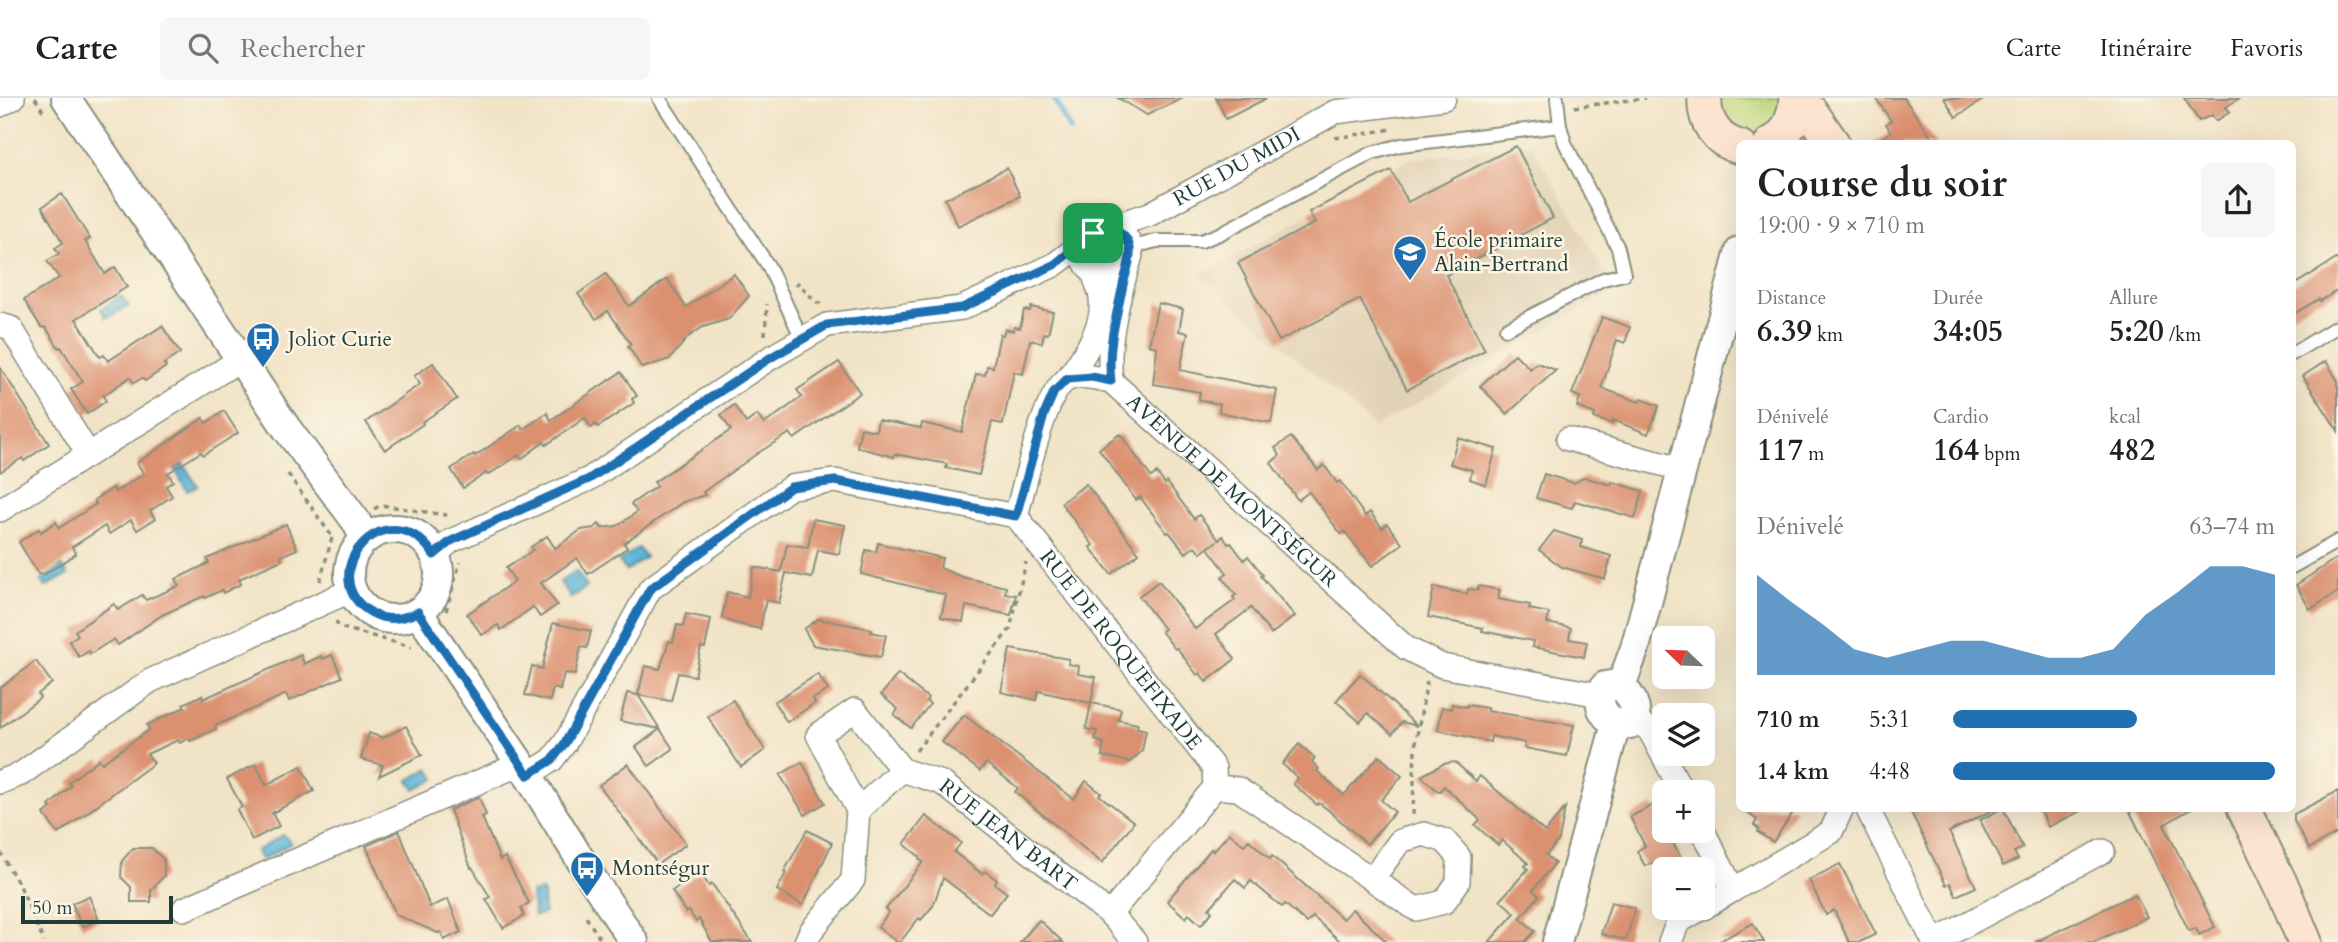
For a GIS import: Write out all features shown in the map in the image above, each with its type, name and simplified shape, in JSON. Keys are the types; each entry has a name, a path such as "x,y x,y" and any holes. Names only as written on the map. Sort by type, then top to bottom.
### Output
{"main road":[{"path":"1705,98 1705,111 1710,126 1721,138 1736,148"},
{"path":"1776,140 1792,123 1796,99"},
{"path":"1796,99 1811,112 1828,140"},
{"path":"1776,140 1796,130 1823,140"},
{"path":"2246,812 2305,942"}],"street":[{"path":"0,106 13,98"},
{"path":"66,98 287,429 356,521 365,539"},
{"name":"RUE DU MIDI","path":"443,548 589,479 770,358 827,325 962,308 1054,265 1097,230 1150,214 1335,112 1444,98"},
{"name":"RUE DU MIDI","path":"1054,265 1091,270 1104,276 1116,274 1150,214"},
{"path":"1107,228 1119,231 1130,252 1111,336 1111,381"},
{"path":"184,909 524,769 552,760 565,743 650,589 791,487 835,481 1016,516 1044,415 1054,392 1076,367 1100,319 1101,299 1084,258 1086,241"},
{"path":"1676,780 1650,731 1625,721 1609,720 1601,707 1634,648 1736,266"},
{"path":"0,325 11,328 88,454"},
{"path":"0,510 241,359"},
{"name":"AVENUE DE MONTSÉGUR","path":"1067,379 1092,377 1111,381 1406,648 1442,666 1610,691"},
{"path":"1568,439 1680,469"},
{"name":"RUE DE ROQUEFIXADE","path":"1016,516 1214,768 1215,787"},
{"path":"420,628 437,586 443,548 427,544 404,530 390,530 365,539 351,563 349,572 352,590 365,609 385,618 408,617 420,628 524,769 634,942"},
{"path":"0,782 21,774 150,681 352,590"},
{"path":"806,942 811,931 853,880 858,810 818,735 855,710 902,770 858,810"},
{"path":"1558,942 1625,721"},
{"name":"RUE JEAN BART","path":"902,770 942,783 1110,914 1135,942"},
{"path":"1110,914 1215,787 1238,789 1416,909 1444,902 1458,882 1459,857 1445,841 1424,834 1401,841 1373,878"},
{"path":"1715,901 1831,832 1840,812"},
{"path":"1869,812 1934,942 2103,851"},
{"path":"1709,843 1734,890"},
{"path":"1671,942 1678,922 1681,920"}],"lane":[{"path":"659,98 769,267 802,339"},
{"path":"1506,328 1603,279 1624,274 1618,248 1565,143 1557,98"},
{"path":"1130,252 1156,241 1201,242 1372,153 1401,145 1560,126"},
{"path":"2296,352 2338,326"},
{"path":"2296,566 2338,541"}],"path":[{"path":"420,628 443,619 461,560 443,548 440,514"},
{"path":"902,770 1010,629 1033,536"},
{"path":"1412,838 1415,747 1430,661"},
{"path":"0,852 21,888 44,942"}],"shaded area":[{"name":"École primaire Alain-Bertrand","path":"1531,144 1615,290 1375,427 1201,275 1410,159"}],"green space":[{"path":"1719,98 1784,98 1773,124 1748,136 1731,127 1724,119 1720,112"}],"water":[{"path":"121,296 129,306 106,318 101,309"},
{"path":"183,464 198,486 187,491 175,469"},
{"path":"638,548 646,557 626,571 619,561"},
{"path":"62,566 68,575 45,587 41,581"},
{"path":"576,571 587,587 571,598 560,582"},
{"path":"429,768 435,779 415,790 409,780"},
{"path":"283,835 291,843 262,860 256,851"},
{"path":"543,891 544,914 534,916 531,893"}],"building":[{"path":"1118,98 1183,98 1147,115"},
{"path":"1216,98 1267,98 1226,119"},
{"path":"1876,98 1904,98 1933,140 1878,140 1891,132 1886,124 1891,121"},
{"path":"1944,98 1986,98 1956,117"},
{"path":"2184,98 2240,98 2226,107 2230,112 2216,121 2212,115 2199,121"},
{"path":"1516,146 1553,218 1446,275 1485,350 1407,390 1360,299 1279,341 1238,263 1315,223 1309,212 1391,170 1408,202"},
{"path":"1007,168 1020,196 958,226 945,199"},
{"path":"62,194 90,239 85,241 105,274 115,267 127,287 76,319 100,357 104,355 108,361 162,326 180,353 164,364 166,367 145,381 142,378 134,383 130,377 103,396 106,401 87,414 71,389 83,382 61,347 59,348 46,328 41,327 24,300 59,278 47,261 59,254 55,248 63,243 42,207"},
{"path":"2338,258 2338,290 2296,313 2296,284"},
{"path":"606,274 629,306 667,279 686,307 734,274 749,296 729,319 703,327 688,337 670,359 642,368 628,346 631,344 608,311 596,319 578,294"},
{"path":"1158,303 1183,309 1179,331 1188,333 1180,370 1277,390 1271,423 1219,412 1220,404 1199,400 1200,392 1153,384 1157,347 1149,345"},
{"path":"1031,307 1053,312 1048,334 1044,333 1042,343 1030,340 1023,374 1014,372 1003,424 992,422 979,475 946,468 947,464 895,454 894,457 857,447 861,428 876,431 878,420 921,428 922,423 962,432 976,374 985,375 987,366 993,367 1000,334 1003,335 1005,329 1013,331 1014,327 1020,328 1024,310 1030,311"},
{"path":"1602,317 1630,327 1625,343 1617,340 1602,386 1639,402 1641,399 1659,406 1648,434 1613,420 1612,424 1594,418 1595,414 1577,407 1580,397 1572,394"},
{"path":"1515,354 1530,369 1537,363 1556,370 1507,414 1480,386"},
{"path":"2326,361 2338,381 2338,431 2303,376"},
{"path":"839,362 860,393 794,439 790,433 758,453 703,492 705,495 683,502 624,543 627,548 588,574 577,558 541,583 557,605 540,617 533,607 501,630 498,625 482,635 467,614 515,581 506,568 533,550 531,547 547,536 555,548 581,530 594,528 599,524 602,528 617,526 637,512 631,504 657,486 654,482 731,430 721,415 734,405 746,423 757,415 764,424 802,397 797,390"},
{"path":"433,363 457,399 385,450 366,422 420,384 414,376"},
{"path":"0,367 49,444 24,461 22,458 0,472"},
{"path":"621,372 637,396 632,399 634,403 598,427 596,424 591,428 585,418 546,445 544,442 521,459 519,455 463,488 451,469 521,425 523,429 547,413 551,420"},
{"path":"224,411 238,433 168,473 173,481 166,486 172,496 150,511 155,519 137,530 131,520 109,534 105,526 72,547 76,554 45,574 38,574 19,542 56,522 59,528 96,504 94,500 113,488 115,492 144,474 137,463 203,418 206,423"},
{"path":"1120,434 1151,477 1157,473 1165,484 1167,482 1194,519 1199,515 1219,540 1223,536 1244,560 1248,556 1295,616 1271,634 1251,608 1216,634 1235,659 1206,682 1200,673 1197,675 1177,648 1175,649 1161,631 1164,629 1139,596 1159,581 1195,629 1235,600 1233,597 1236,595 1222,577 1227,573 1208,548 1217,541 1201,553 1195,546 1186,553 1140,497 1136,500 1099,449"},
{"path":"1291,437 1318,470 1324,465 1337,483 1340,481 1365,516 1370,512 1382,528 1387,524 1402,544 1372,566 1345,532 1341,534 1309,492 1298,500 1271,463 1280,455 1275,448"},
{"path":"1458,438 1496,449 1486,485 1470,479 1472,470 1450,464"},
{"path":"1544,474 1574,483 1584,477 1643,491 1635,518 1575,501 1572,508 1536,498"},
{"path":"1086,484 1139,553 1111,574 1061,503"},
{"path":"813,519 845,525 839,554 818,550 812,578 786,573 779,603 766,600 760,629 722,618 727,592 748,597 754,567 781,572 787,544 808,547"},
{"path":"286,524 297,549 281,556 282,560 239,579 241,584 223,593 222,590 205,598 204,596 162,615 118,645 114,639 90,654 89,651 79,657 69,641 78,635 75,631 114,604 118,610 142,595 146,600 179,586 176,579 209,563 207,559"},
{"path":"1554,531 1582,540 1581,547 1611,556 1605,579 1562,567 1539,550"},
{"path":"878,543 942,558 940,568 962,577 1006,587 1005,593 1016,595 1011,615 966,606 963,622 941,617 946,595 861,574 866,550 876,552"},
{"path":"2338,557 2338,592 2310,609 2296,585"},
{"path":"1478,586 1500,590 1498,599 1530,605 1529,609 1549,613 1547,623 1571,628 1569,639 1587,642 1584,657 1532,647 1533,641 1428,617 1434,587 1467,594 1468,589 1478,590"},
{"path":"686,614 711,619 695,676 678,673 671,701 638,695 645,666 660,669 669,641 673,642 677,625 683,626"},
{"path":"818,619 872,629 871,632 886,635 881,657 813,645 804,629"},
{"path":"553,623 591,631 587,648 581,647 575,675 564,673 560,690 553,688 550,701 525,695 532,666 542,669"},
{"path":"1010,649 1069,659 1068,664 1079,666 1078,674 1096,677 1091,703 1038,691 1036,700 1001,692"},
{"path":"301,655 304,664 321,656 323,659 332,655 342,677 289,701 286,694 215,726 216,729 190,741 189,738 180,743 178,740 147,754 154,763 58,834 44,814 71,786 69,782 99,759 102,763 149,730 147,725 185,707 183,704 202,695 203,699"},
{"path":"36,661 52,683 38,694 40,698 0,728 0,688"},
{"path":"818,674 828,690 813,699 815,703 787,722 774,702"},
{"path":"898,674 928,698 926,701 930,704 911,728 894,715 898,709 881,695"},
{"path":"1360,674 1417,726 1402,722 1392,734 1368,713 1360,722 1336,701"},
{"path":"627,693 638,695 660,729 620,721"},
{"path":"733,700 765,750 741,767 708,717"},
{"path":"1091,703 1121,709 1118,720 1138,724 1137,728 1146,730 1142,751 1130,762 1102,756 1104,743 1095,740 1097,731 1086,729"},
{"path":"1452,704 1574,725 1567,756 1524,748 1525,743 1491,736 1490,742 1438,730 1442,707 1452,709"},
{"path":"964,715 1074,799 1086,781 1101,793 1099,795 1134,822 1102,863 1015,792 1018,788 986,763 980,771 942,742"},
{"path":"406,726 422,755 379,776 383,765 361,759 369,733 383,738"},
{"path":"660,729 673,749 649,766 636,747"},
{"path":"1299,744 1315,758 1312,762 1319,769 1317,771 1344,795 1379,756 1402,776 1381,800 1395,812 1367,844 1293,784 1298,778 1282,764"},
{"path":"802,762 825,803 805,815 780,775"},
{"path":"1455,762 1476,781 1480,776 1545,832 1565,808 1559,840 1546,855 1555,863 1533,890 1539,896 1520,918 1535,931 1525,942 1489,942 1515,913 1500,900 1528,869 1525,866 1528,863 1502,840 1498,845 1475,825 1480,820 1444,786 1439,792 1421,776 1443,764"},
{"path":"256,764 266,785 301,766 314,791 272,813 279,826 252,840 237,810 242,807 227,779"},
{"path":"628,764 686,844 658,864 599,785"},
{"path":"2338,791 2338,833 2309,849 2294,821 2294,814"},
{"path":"479,797 486,815 482,817 500,860 505,857 529,903 521,908 524,916 503,928 486,899 490,897 471,868 450,810"},
{"path":"1652,806 1652,843 1673,843 1680,857 1652,857 1652,863 1645,866 1637,851 1645,846 1630,817"},
{"path":"1746,812 1793,812 1773,842 1758,832 1759,829 1754,825 1757,820"},
{"path":"1911,812 1989,812 1949,832 1976,887 1956,896 1950,883 1946,885"},
{"path":"1995,812 2005,812 2023,848 2014,852 2018,859 2003,866 1980,820"},
{"path":"2042,812 2079,812 2048,827"},
{"path":"2130,812 2185,812 2164,825 2215,927 2199,935 2196,928 2189,931"},
{"path":"926,816 961,843 954,852 982,874 985,871 997,880 995,884 1007,893 990,914 943,878 933,906 921,920 919,918 900,942 897,942 878,927 889,912 886,909 923,862 904,844"},
{"path":"807,830 832,843 803,905 777,890"},
{"path":"399,831 430,907 448,899 461,932 444,940 441,932 396,915 366,846"},
{"path":"1229,833 1244,845 1249,840 1270,859 1272,856 1343,919 1352,909 1387,942 1341,942 1313,917 1307,923 1285,904 1282,907 1251,881 1245,888 1235,879 1209,909 1212,912 1201,925 1189,914 1186,918 1167,901 1211,849 1213,851"},
{"path":"133,848 152,848 164,860 164,876 151,890 151,902 131,902 131,887 121,877 122,861"},
{"path":"1840,864 1876,934 1860,942 1849,942 1834,910 1826,915 1809,880"},
{"path":"700,872 709,886 712,884 752,942 712,942 699,919 696,922 689,911 686,913 672,891"},
{"path":"2135,894 2147,917 2094,942 2035,942"},
{"path":"89,896 99,920 82,927 72,903"},
{"path":"1611,902 1635,908 1626,940 1601,934"},
{"path":"1039,920 1063,942 1020,942"},
{"path":"1753,923 1764,942 1718,942"}],"waterway":[{"path":"1054,98 1070,130"}],"place":[{"name":"École primaire Alain-Bertrand","path":"1410,282"},
{"name":"Joliot Curie","path":"263,369"},
{"name":"Montségur","path":"587,898"}],"route":[{"path":"1107,228 1119,231 1130,248 1111,336 1111,381 1092,377 1067,379 1054,392 1044,415 1016,516 835,481 791,487 650,589 565,743 552,760 528,775 418,612 397,619 375,615 365,609 352,590 349,572 354,554 365,539 377,533 404,530 427,544 434,555 451,541 589,479 770,358 827,325 962,308 1054,265 1093,233 1107,228"}]}
